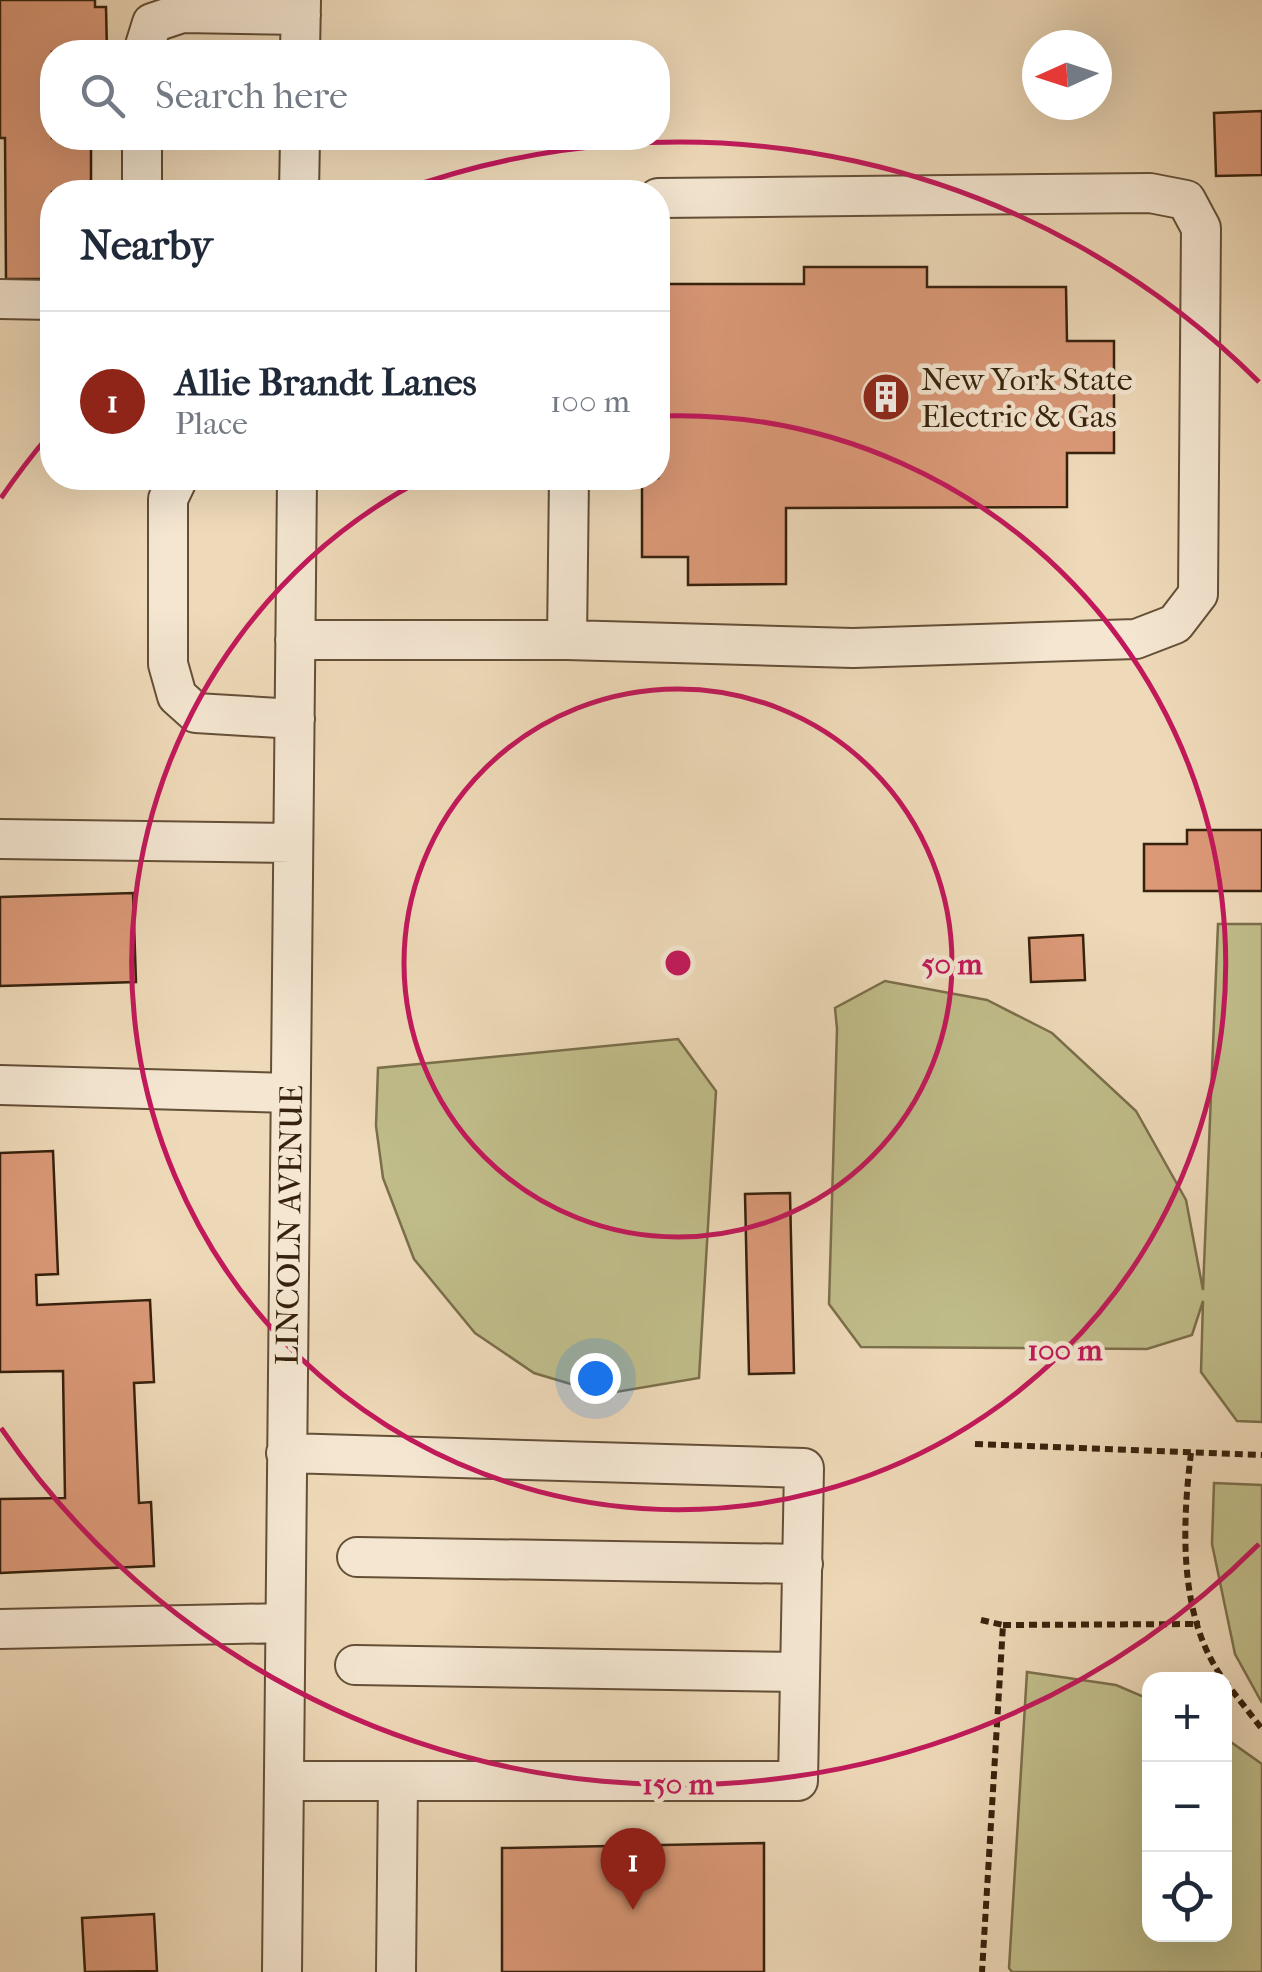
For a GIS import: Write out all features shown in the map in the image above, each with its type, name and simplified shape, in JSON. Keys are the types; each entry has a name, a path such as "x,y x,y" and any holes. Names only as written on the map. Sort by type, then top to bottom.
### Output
{"street":[{"path":"147,40 152,22 182,13 301,7 300,40"},
{"path":"142,150 142,180"},
{"path":"299,180 300,150"},
{"path":"295,640 567,640 852,648 1136,639 1174,624 1198,594 1200,228 1186,200 1150,193 670,198"},
{"path":"0,299 40,300"},
{"path":"172,490 168,499 168,664 176,696 196,713 294,719"},
{"name":"LINCOLN AVENUE","path":"282,1972 296,490"},
{"path":"567,640 569,490"},
{"path":"0,839 293,842"},
{"path":"0,1085 290,1093"},
{"path":"284,1782 798,1781 804,1468 286,1453"},
{"path":"357,1557 803,1564"},
{"path":"0,1629 285,1623"},
{"path":"354,1665 800,1672"},
{"path":"396,1972 398,1781"}],"path":[{"path":"975,1444 1262,1456"},
{"path":"1191,1453 1184,1508 1186,1576 1219,1672"},
{"path":"981,1620 1003,1625 1200,1624"},
{"path":"982,1972 1003,1625"},
{"path":"1232,1691 1262,1730"}],"shaded area":[{"path":"1218,924 1262,924 1262,1422 1237,1421 1201,1372 1203,1301 1192,1335 1147,1349 861,1347 829,1304 835,1008 885,981 987,1000 1052,1033 1136,1111 1186,1200 1203,1290"},
{"path":"678,1039 716,1091 699,1378 604,1394 534,1373 475,1333 414,1259 383,1178 376,1126 378,1068"},
{"path":"1214,1483 1262,1485 1262,1703 1235,1654 1212,1544"},
{"path":"1027,1672 1116,1685 1142,1696 1142,1942 1232,1942 1232,1743 1262,1764 1262,1972 1012,1972 1009,1968"}],"building":[{"path":"0,0 95,0 95,7 106,7 107,40 40,40 40,150 91,150 91,180 40,180 40,279 6,279 5,138 0,138"},
{"path":"1262,111 1262,175 1216,176 1214,113"},
{"name":"New York State Electric & Gas","path":"804,267 927,267 927,287 1066,287 1067,341 1114,341 1114,453 1067,453 1067,507 786,508 786,584 688,585 688,557 642,557 642,490 670,490 670,284 804,284"},
{"path":"1187,830 1262,830 1262,891 1144,891 1144,844 1187,844"},
{"path":"133,893 136,982 0,986 0,897"},
{"path":"1083,935 1085,980 1031,982 1029,938"},
{"path":"53,1151 58,1274 36,1275 37,1305 150,1300 154,1382 134,1383 139,1503 151,1502 154,1566 0,1573 0,1499 65,1498 63,1371 0,1372 0,1153"},
{"path":"790,1193 794,1373 749,1374 745,1194"},
{"path":"764,1843 764,1972 502,1972 502,1848"},
{"path":"154,1914 157,1971 85,1972 82,1918"}],"place":[{"name":"New York State Electric & Gas","path":"886,397"},
{"name":"Allie Brandt Lanes","path":"633,1910"}]}
